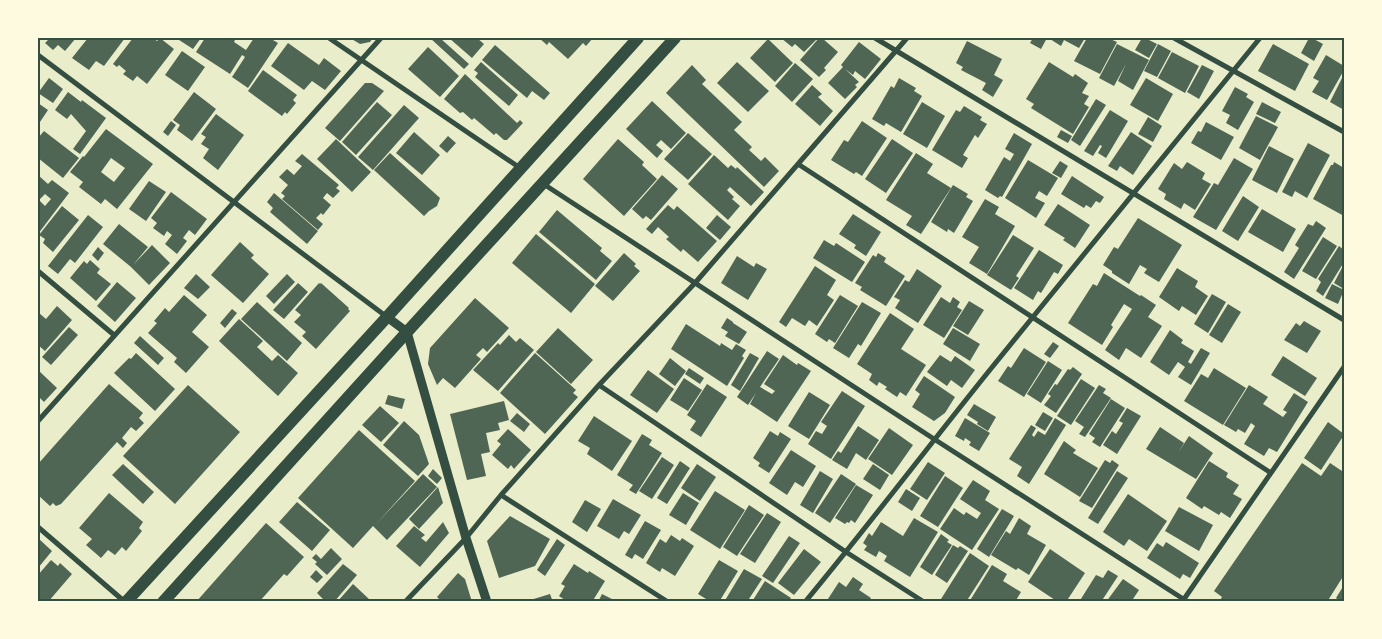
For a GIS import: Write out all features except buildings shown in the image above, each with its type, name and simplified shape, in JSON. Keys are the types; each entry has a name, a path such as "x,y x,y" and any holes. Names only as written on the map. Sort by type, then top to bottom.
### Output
{"main road":[{"path":"126,602 387,317 638,38"},
{"path":"164,602 675,38"}],"street":[{"path":"329,38 520,169"},
{"path":"38,421 381,38"},
{"path":"875,38 1344,320"},
{"path":"405,602 466,538 501,495 599,385 695,283 907,38"},
{"path":"1174,38 1344,132"},
{"path":"805,602 1032,318 1260,38"},
{"path":"38,54 407,332 466,538 487,602"},
{"path":"798,164 1271,473"},
{"path":"542,183 1184,601 1344,367"},
{"path":"38,271 114,335"},
{"path":"599,385 846,552 924,602"},
{"path":"501,495 668,602"},
{"path":"38,527 126,602"}]}
